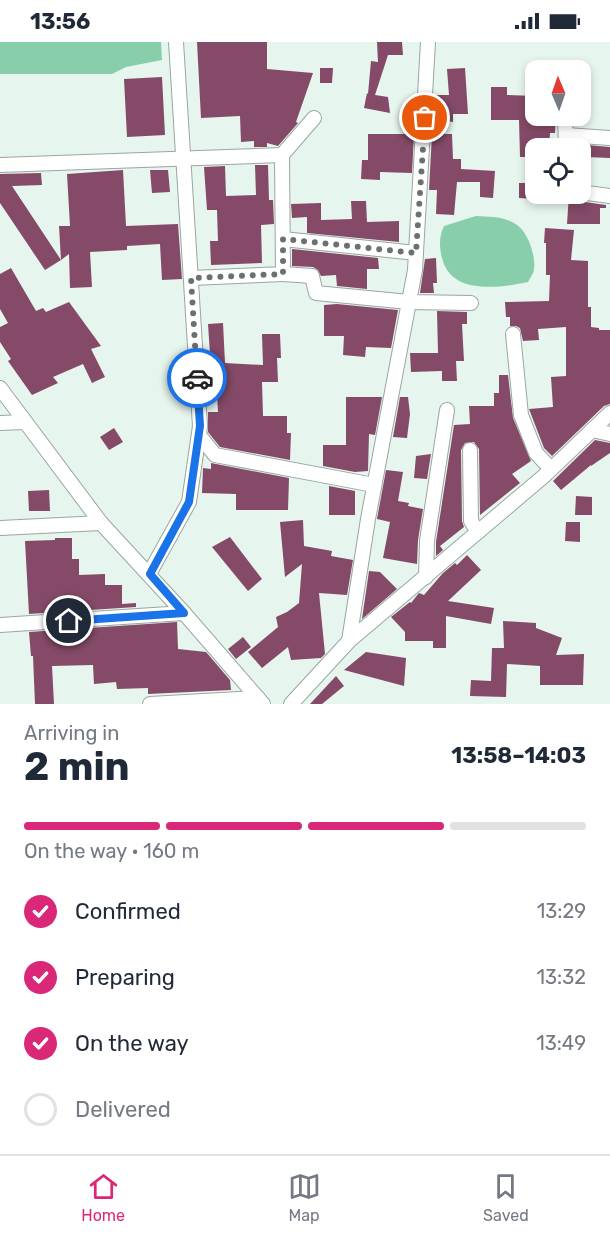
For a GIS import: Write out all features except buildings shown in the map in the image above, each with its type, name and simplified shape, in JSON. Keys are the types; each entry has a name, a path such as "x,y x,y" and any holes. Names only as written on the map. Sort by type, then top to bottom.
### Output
{"street":[{"path":"150,574 189,502 199,435 176,42"},
{"path":"349,642 374,485 409,302 416,253 428,42"},
{"path":"283,274 282,155 314,118"},
{"path":"591,140 610,138"},
{"path":"0,165 282,155"},
{"path":"591,193 610,196"},
{"path":"283,239 416,253"},
{"path":"191,278 283,274 312,276 315,292 409,302 471,303"},
{"path":"513,334 521,415 536,453 551,469"},
{"path":"0,388 101,523 150,574 261,701"},
{"path":"426,577 427,541 447,410"},
{"path":"291,704 349,642 551,469 610,413"},
{"path":"0,423 25,422"},
{"path":"592,430 610,434"},
{"path":"199,435 215,455 374,485"},
{"path":"470,450 471,520 478,532"},
{"path":"0,528 101,523"},
{"path":"0,625 184,613"},
{"path":"150,704 261,701"}],"shaded area":[{"path":"0,42 161,42 162,60 126,67 112,74 0,74"},
{"path":"476,216 505,219 519,226 523,231 530,243 534,263 528,282 503,286 477,286 455,278 447,270 440,246 444,226"}],"way so far":[{"path":"197,378 191,278 283,274 283,239 416,253 425,118"}],"route":[{"path":"69,621 184,613 150,574 189,502 200,426 197,378"}]}
